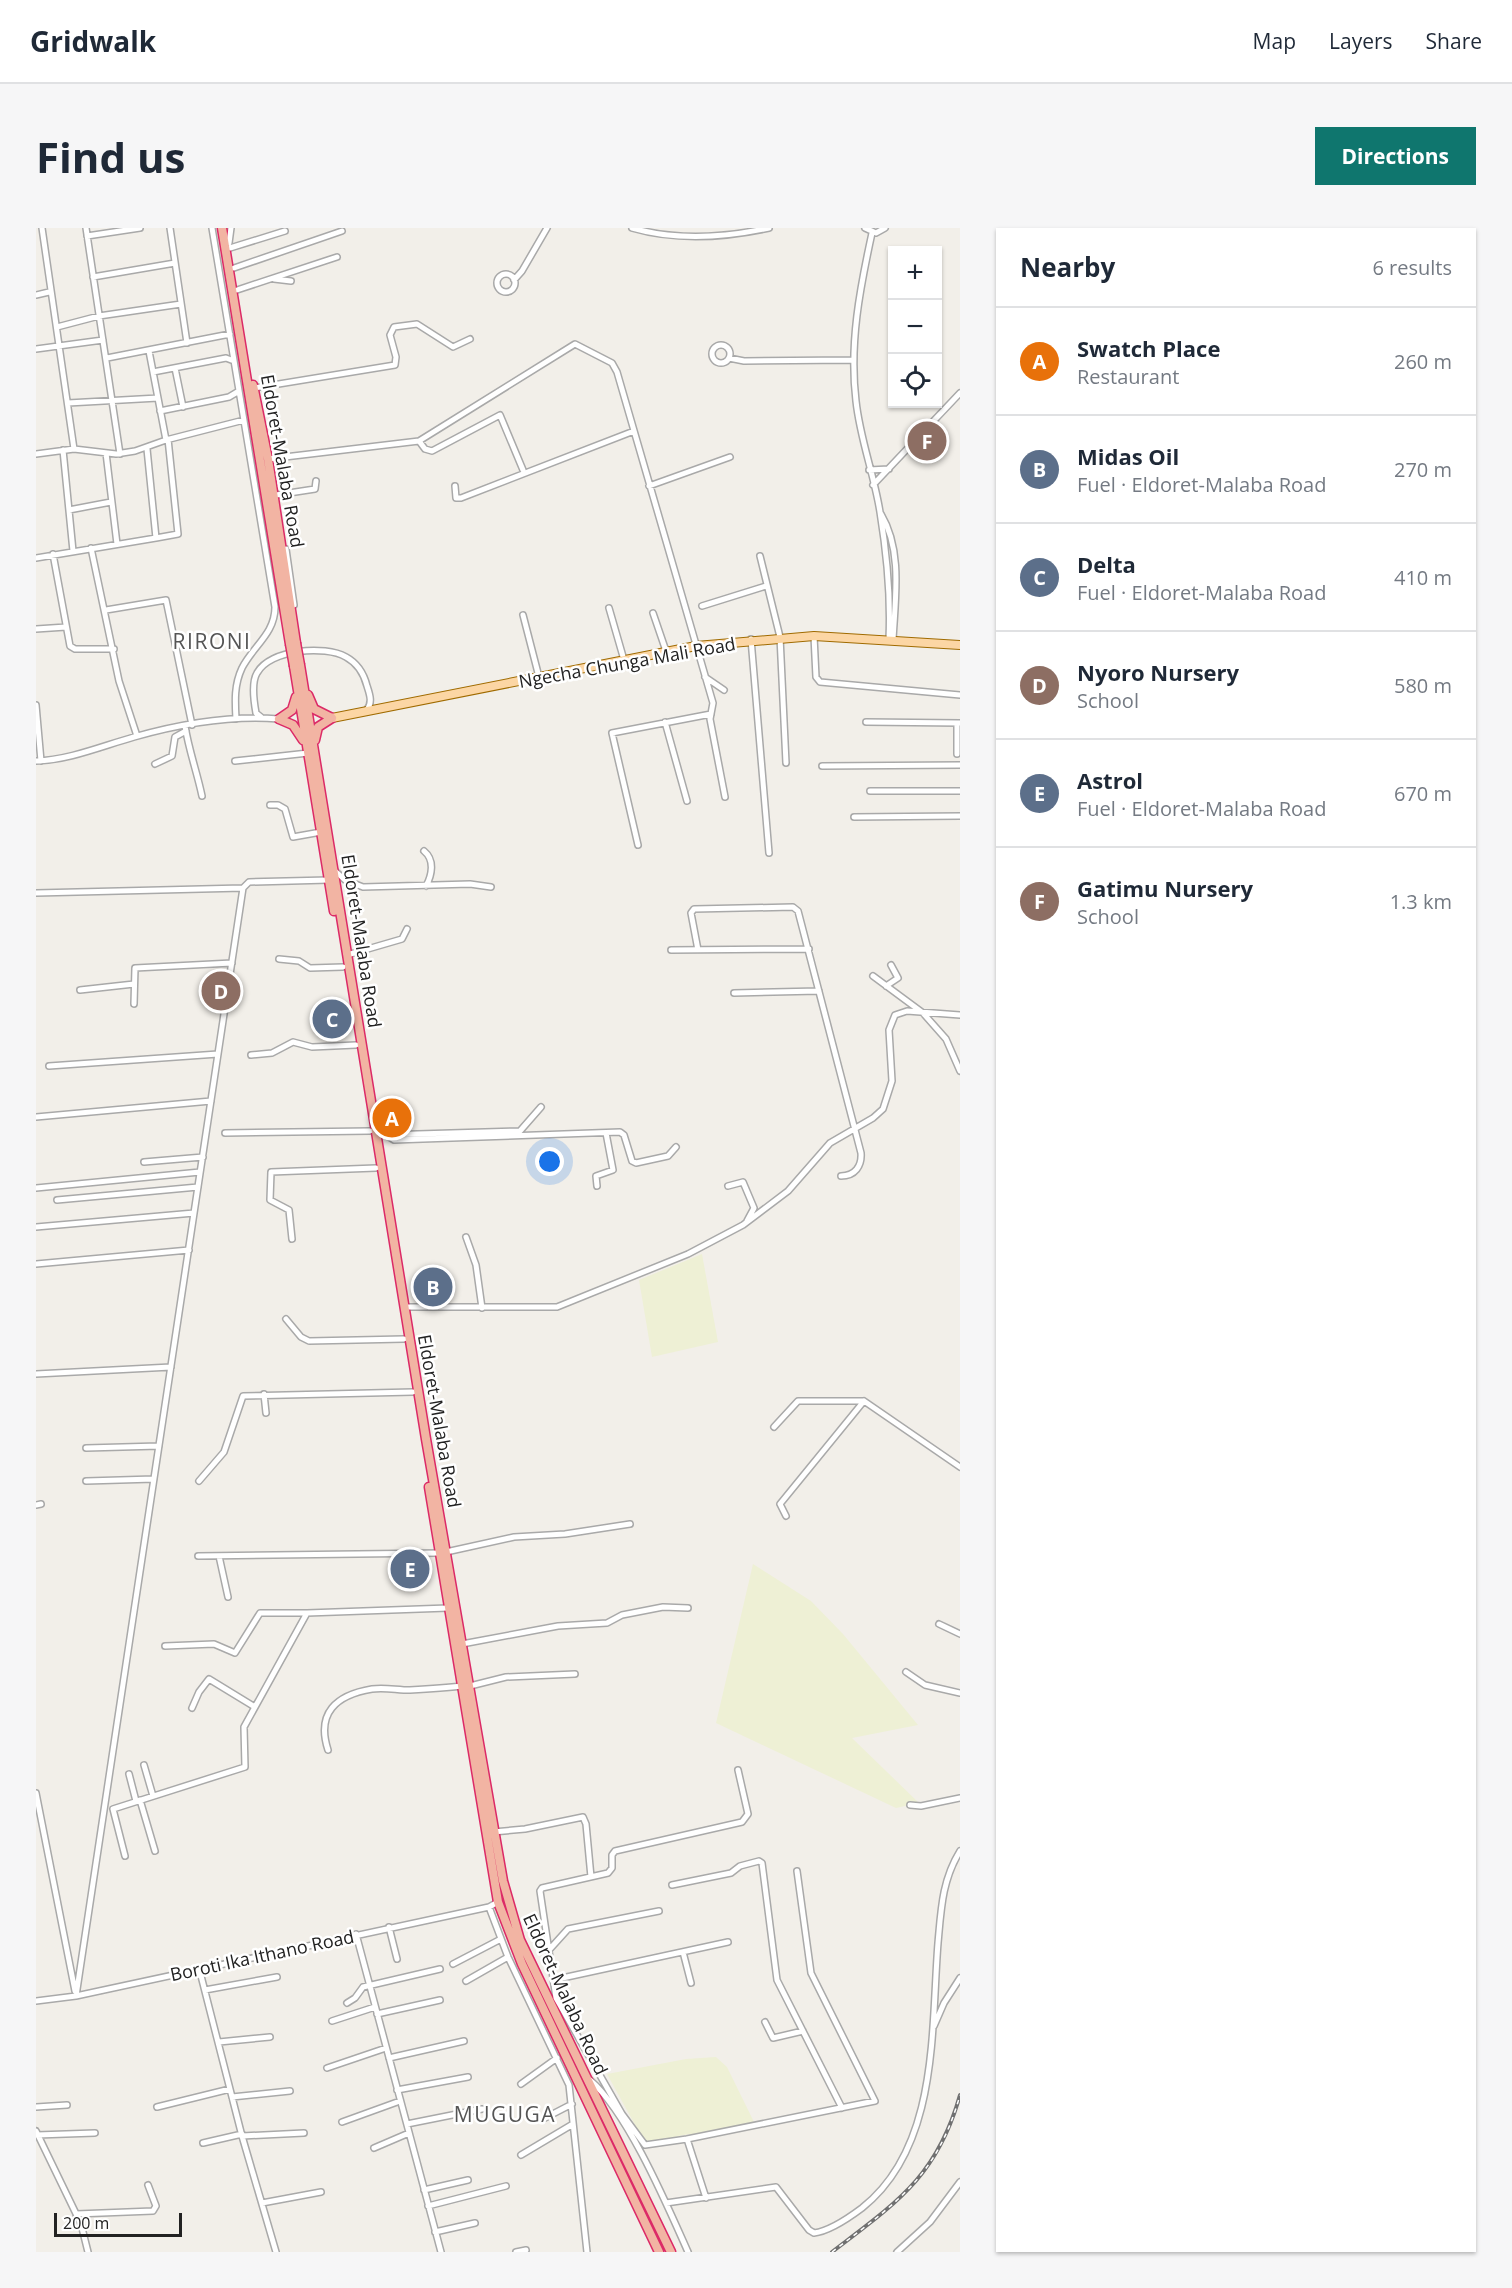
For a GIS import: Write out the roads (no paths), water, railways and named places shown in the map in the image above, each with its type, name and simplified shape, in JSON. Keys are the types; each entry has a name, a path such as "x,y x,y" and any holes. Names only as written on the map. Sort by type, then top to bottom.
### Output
{"highway":[{"name":"Eldoret-Malaba Road","path":"222,228 297,666 308,751 356,1045 377,1134 376,1168 404,1339 462,1644 466,1686 498,1902 522,1964 659,2252"},
{"name":"Eldoret-Malaba Road","path":"229,228 254,388 270,459 293,643"},
{"name":"Eldoret-Malaba Road","path":"299,680 315,760 377,1134 443,1553 448,1608 466,1686 493,1832 520,1940 672,2252"},
{"path":"299,680 294,705 279,718 297,729 308,751"},
{"path":"299,680 314,709 332,718"},
{"path":"315,760 316,733 322,724 332,718"}],"main road":[{"name":"Ngecha Chunga Mali Road","path":"332,718 666,651 751,639 814,636 960,645"}],"street":[{"path":"42,228 49,292 57,327 74,449"},
{"path":"86,228 120,454"},
{"path":"87,236 140,228"},
{"path":"170,228 187,343"},
{"path":"212,228 275,617 272,626 249,656 238,680 235,692 236,719"},
{"path":"514,280 522,271 547,228"},
{"path":"632,228 664,235 707,237 769,228"},
{"path":"865,228 872,233 880,232 885,228"},
{"path":"230,245 285,231"},
{"path":"234,268 342,231"},
{"path":"872,233 861,281 853,360 859,426 880,513 889,528 896,562 891,640"},
{"path":"36,250 44,249"},
{"path":"237,290 336,257"},
{"path":"93,277 175,263"},
{"path":"269,279 291,281"},
{"path":"36,295 49,292"},
{"path":"57,327 99,316 181,304"},
{"path":"254,388 395,365 396,357 390,335 394,327 417,324 453,347 470,339"},
{"path":"107,358 230,334"},
{"path":"36,349 103,340"},
{"path":"296,619 270,459 419,441 577,344 614,366 713,706 711,714 725,797"},
{"path":"36,558 178,534 167,439 149,351"},
{"path":"153,372 226,358 234,361"},
{"path":"729,358 744,361 853,360"},
{"path":"175,368 183,407"},
{"path":"160,411 229,397 239,392"},
{"path":"873,485 960,393"},
{"path":"68,404 158,398"},
{"path":"419,441 425,449 432,451 500,415 523,470"},
{"path":"36,454 74,449 120,454 147,449 167,439 244,420"},
{"path":"455,486 455,496 460,498 634,431"},
{"path":"147,449 156,538"},
{"path":"63,450 73,551"},
{"path":"106,453 117,544"},
{"path":"649,486 730,457"},
{"path":"869,470 889,469"},
{"path":"276,495 315,489 316,481"},
{"path":"69,510 111,502"},
{"path":"91,548 106,610 119,681 137,736"},
{"path":"53,555 72,648 114,649"},
{"path":"760,556 780,637 786,764"},
{"path":"702,606 766,586"},
{"path":"106,610 166,600 202,796"},
{"path":"609,608 624,660"},
{"path":"653,613 666,651"},
{"path":"523,615 539,677"},
{"path":"36,629 66,627"},
{"path":"814,636 816,677 820,682 960,695"},
{"path":"751,639 769,853"},
{"path":"262,718 256,714 254,692 255,679 260,669 272,659 316,651 338,653 360,668 370,695 371,703 366,711"},
{"path":"705,677 724,690"},
{"path":"36,705 39,761 66,757 137,736 236,719 279,718"},
{"path":"638,845 612,733 711,714"},
{"path":"665,722 687,801"},
{"path":"866,722 958,723 957,754"},
{"path":"155,764 172,756 175,737 188,727"},
{"path":"235,761 308,751"},
{"path":"822,766 960,765"},
{"path":"870,791 960,791"},
{"path":"270,805 278,805 285,809 292,837 321,832"},
{"path":"855,817 960,816"},
{"path":"424,851 431,862 430,878 426,886"},
{"path":"333,868 345,880 359,886 470,884 491,887"},
{"path":"76,1996 243,888 249,882 329,880"},
{"path":"36,893 243,888"},
{"path":"698,950 691,914 694,909 793,908 798,911 861,1154 861,1165 850,1175 842,1176"},
{"path":"347,955 402,939 406,929"},
{"path":"671,950 809,949"},
{"path":"279,959 300,961 310,968 343,967"},
{"path":"134,1004 135,968 232,963"},
{"path":"886,986 898,978 891,965"},
{"path":"873,976 923,1012 946,1039 960,1071"},
{"path":"80,990 134,984"},
{"path":"734,993 819,991"},
{"path":"404,1307 549,1308 568,1304 688,1254 746,1223 788,1191 821,1150 878,1114 889,1097 892,1081 889,1030 892,1020 898,1013 923,1012 960,1016"},
{"path":"250,1056 272,1053 293,1042 312,1047 356,1045"},
{"path":"49,1066 218,1054"},
{"path":"36,1117 211,1101"},
{"path":"225,1133 377,1134 520,1131 541,1107"},
{"path":"597,1186 596,1176 613,1170 606,1133"},
{"path":"377,1134 394,1140 623,1134 634,1163 668,1156 676,1147"},
{"path":"144,1162 202,1158"},
{"path":"292,1239 289,1210 270,1200 271,1172 376,1168"},
{"path":"36,1188 200,1172"},
{"path":"728,1186 743,1182 754,1208 746,1223"},
{"path":"57,1200 198,1187"},
{"path":"36,1227 194,1213"},
{"path":"466,1237 476,1265 482,1308"},
{"path":"36,1264 189,1250"},
{"path":"286,1319 301,1337 309,1341 404,1339"},
{"path":"36,1374 171,1367"},
{"path":"199,1481 224,1452 241,1397 264,1394 413,1392"},
{"path":"264,1394 267,1413"},
{"path":"774,1427 798,1401 864,1401 960,1467"},
{"path":"786,1516 780,1504 864,1401"},
{"path":"86,1448 159,1446"},
{"path":"86,1481 154,1479"},
{"path":"198,1556 443,1553 514,1538 630,1524"},
{"path":"219,1556 228,1597"},
{"path":"462,1644 562,1625 607,1623 622,1615 663,1607 688,1608"},
{"path":"165,1646 214,1644 235,1653 260,1613 448,1608"},
{"path":"125,1856 113,1810 245,1767 243,1729 307,1612"},
{"path":"939,1624 960,1634"},
{"path":"906,1672 925,1685 960,1693"},
{"path":"328,1750 323,1732 324,1720 340,1701 373,1689 414,1690 466,1686 506,1677 574,1674"},
{"path":"192,1708 199,1692 209,1679 255,1707"},
{"path":"144,1765 153,1796"},
{"path":"738,1770 748,1814 742,1822 615,1851 610,1872 541,1889 556,1998 579,2042 643,2144 687,2139 875,2100 811,1973 797,1871"},
{"path":"129,1774 154,1851"},
{"path":"36,1793 76,1996"},
{"path":"910,1805 921,1806 960,1798"},
{"path":"493,1832 525,1829 583,1817 586,1824 591,1877"},
{"path":"666,2203 776,2187 809,2230 814,2233 856,2212 885,2185 909,2141 929,2081 942,1897 949,1870 960,1851"},
{"path":"672,1885 731,1873 740,1866 762,1862 777,1980 842,2108"},
{"name":"Boroti Ika Ithano Road","path":"36,2001 76,1996 489,1907 498,1902"},
{"path":"489,1907 508,1957 569,2085 587,2252"},
{"path":"549,1950 568,1929 659,1911"},
{"path":"390,1927 397,1959"},
{"path":"356,1934 441,2252"},
{"path":"453,1964 501,1939"},
{"path":"553,1980 728,1942"},
{"path":"683,1952 691,1983"},
{"path":"466,1982 508,1957"},
{"path":"199,1968 242,2135 276,2252"},
{"path":"347,2002 369,1984 440,1969"},
{"path":"205,1990 277,1977"},
{"path":"932,2031 944,2003 960,1978"},
{"path":"377,2014 440,2000"},
{"path":"332,2021 375,2007"},
{"path":"765,2022 773,2038 803,2031"},
{"path":"219,2042 270,2037"},
{"path":"389,2058 464,2041"},
{"path":"327,2068 386,2048"},
{"path":"521,2084 557,2058"},
{"path":"398,2090 468,2077"},
{"path":"586,2077 602,2090 638,2148 688,2252"},
{"path":"157,2107 230,2089"},
{"path":"232,2097 290,2091"},
{"path":"342,2122 400,2101"},
{"path":"545,2118 572,2104"},
{"path":"36,2107 67,2105"},
{"path":"407,2124 482,2109"},
{"path":"521,2155 573,2124"},
{"path":"88,2252 76,2214 37,2133 94,2133"},
{"path":"203,2143 242,2135 304,2133"},
{"path":"374,2148 409,2133"},
{"path":"687,2139 706,2198"},
{"path":"424,2190 468,2180"},
{"path":"897,2252 930,2222 960,2182"},
{"path":"76,2214 153,2211 156,2206 148,2185"},
{"path":"428,2206 506,2186"},
{"path":"262,2203 321,2192"},
{"path":"435,2232 476,2223"},
{"path":"516,2252 526,2250"}],"railway":[{"path":"832,2252 895,2202 926,2168 951,2123 960,2095"}],"place":[{"name":"Gatimu Nursery","path":"927,441"},
{"name":"Nyoro Nursery","path":"221,991"},
{"name":"Delta","path":"332,1019"},
{"name":"Swatch Place","path":"392,1118"},
{"name":"Midas Oil","path":"433,1287"},
{"name":"Astrol","path":"410,1569"}],"district":[{"name":"RIRONI","path":"212,641"},
{"name":"MUGUGA","path":"505,2114"}]}
